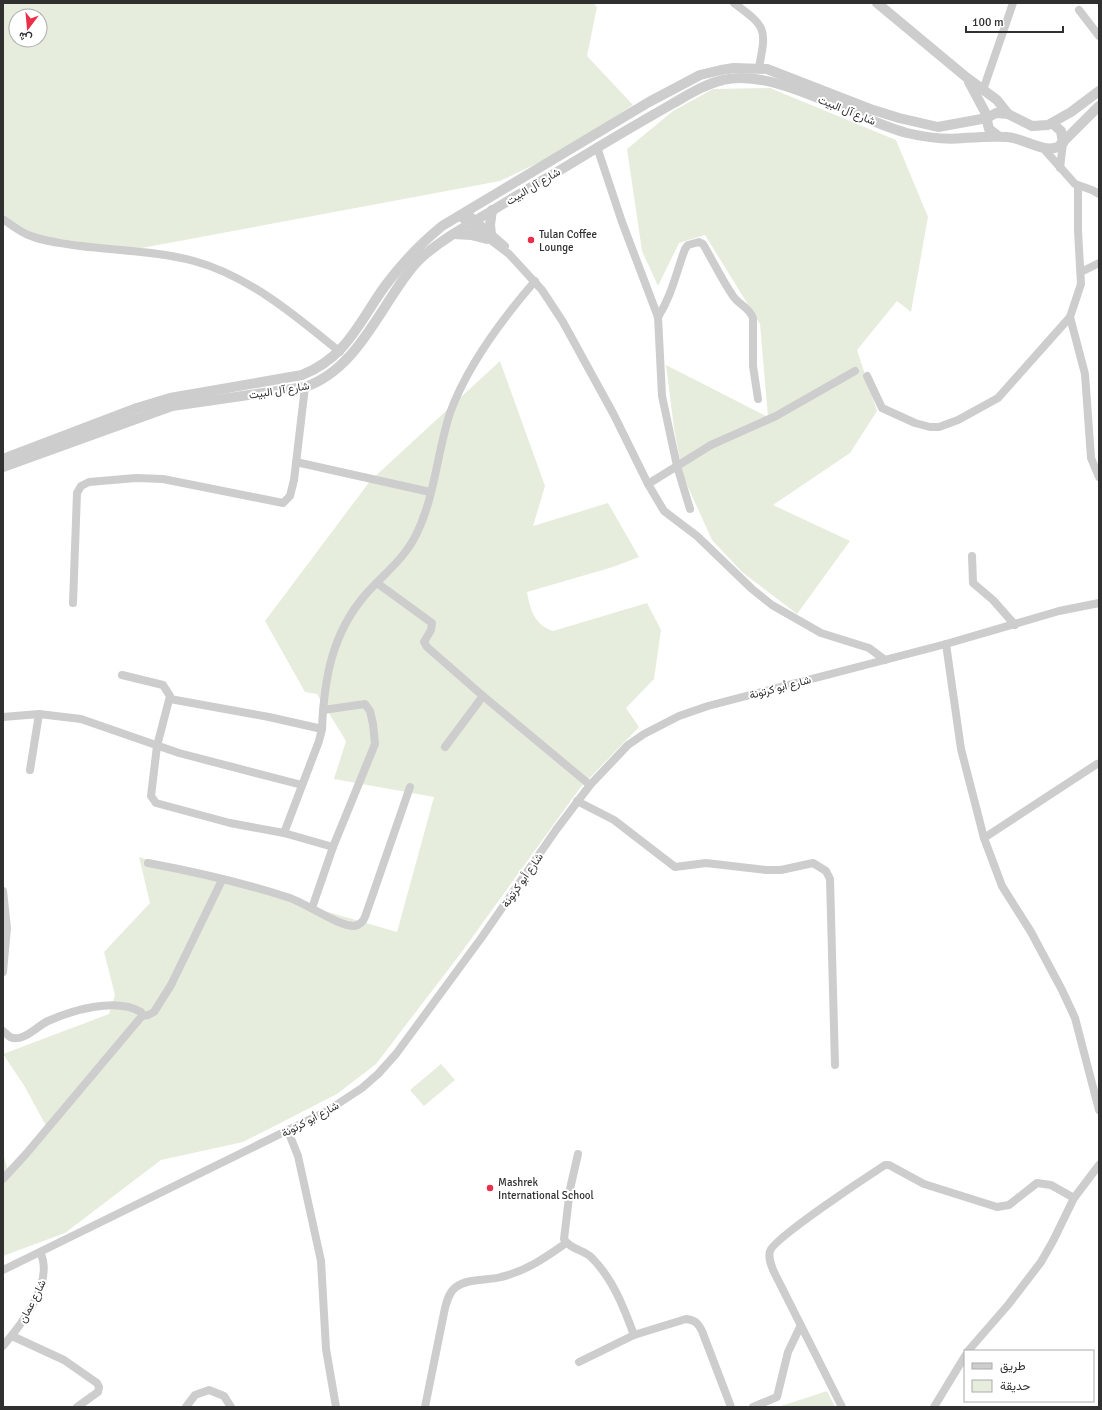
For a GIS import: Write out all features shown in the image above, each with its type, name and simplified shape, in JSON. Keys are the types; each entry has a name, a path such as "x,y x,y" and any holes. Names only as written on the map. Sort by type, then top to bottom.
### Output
{"street":[{"path":"734,3 754,18 763,29 762,51 759,67"},
{"path":"877,3 1002,105 1008,114 1032,126 1052,123 1071,112 1099,91"},
{"path":"983,90 1013,3"},
{"path":"1079,10 1099,36"},
{"name":"شارع آل البيت","path":"3,459 137,408 170,398 302,375 324,364 340,352 406,259 426,239 462,214 648,102 700,75 734,68 759,67 791,77 870,109 938,127 987,118 996,113 1008,114"},
{"name":"شارع آل البيت","path":"3,467 172,406 305,387 321,380 344,362 365,337 414,266 454,234 598,147 706,86 724,80 743,77 760,79 790,87 867,119 906,133 940,138 998,136 1015,138 1043,148"},
{"path":"966,77 980,101 990,129 998,136"},
{"path":"1043,148 1054,149 1063,143 1099,106"},
{"path":"1052,123 1061,131 1063,143 1060,168"},
{"path":"598,147 622,222 658,317 662,392 677,466 690,509"},
{"path":"1043,148 1078,186 1092,190 1099,194"},
{"path":"867,376 882,408 923,426 934,427 944,425 987,405 1003,394 1070,317 1081,289 1078,231 1078,186"},
{"path":"489,236 492,210"},
{"path":"462,214 505,247 509,254 535,281 563,322 614,415 648,484 664,511 697,536 766,601 821,633 866,647 885,660"},
{"path":"3,219 26,234 43,240 91,248 174,257 214,268 238,278 340,352"},
{"path":"454,234 489,236"},
{"path":"658,317 668,300 677,279 685,249 688,245 699,242 703,244 735,298 752,313 754,366 758,399"},
{"path":"1081,272 1099,263"},
{"path":"284,833 319,741 322,729 327,674 340,633 353,611 377,583 404,556 411,545 424,516 447,424 460,390 504,320 535,281"},
{"path":"1070,317 1085,374 1091,458 1099,477"},
{"path":"648,484 711,445 776,416 855,371"},
{"path":"73,603 77,493 84,483 108,480 163,479 279,503 286,501 290,496 296,462 305,387"},
{"path":"296,462 430,492"},
{"path":"972,556 974,583 1015,625"},
{"path":"377,583 432,623 431,630 424,644 483,696 590,785"},
{"name":"شارع أبو كرتونة","path":"3,1270 288,1131 328,1111 352,1096 384,1067 443,991 577,801 628,745 644,734 679,716 708,706 946,644 1059,612 1099,603"},
{"path":"946,644 961,749 984,838 1002,886 1031,932 1062,990 1074,1018 1099,1110"},
{"path":"122,675 163,685 168,691 170,699 157,746 151,796 156,803 230,823 284,833 333,847"},
{"path":"445,747 483,696"},
{"path":"170,699 269,717 322,729"},
{"path":"312,908 333,847 371,754 376,737 370,711 365,704 323,710"},
{"path":"3,717 39,714 81,720 157,746 302,785"},
{"path":"30,770 39,714"},
{"path":"984,838 1097,764"},
{"path":"148,862 288,898 349,925 357,925 364,920 410,787"},
{"path":"577,801 614,820 675,867 706,863 766,870 780,870 813,863 826,871 830,886 836,1065"},
{"path":"3,1179 26,1154 142,1016 154,1012 171,985 222,880"},
{"path":"3,891 7,922 3,972"},
{"path":"3,1031 10,1038 19,1038 48,1021 106,1004 118,1005 137,1010 141,1012 142,1016"},
{"path":"288,1131 298,1156 322,1261 326,1349 336,1407"},
{"path":"566,1243 564,1228 578,1154"},
{"path":"842,1407 800,1327 774,1272 770,1259 770,1250 775,1243 884,1165 889,1165 924,1184 997,1207 1009,1205 1037,1183 1051,1185 1074,1198"},
{"path":"969,1350 1008,1305 1041,1262 1074,1198 1099,1165"},
{"path":"566,1243 584,1251 596,1262 620,1301 634,1335"},
{"path":"425,1407 445,1308 454,1288 463,1283 500,1277 521,1271 545,1258 566,1243"},
{"name":"شارع عمان","path":"3,1346 29,1312 43,1280 45,1262 40,1252"},
{"path":"580,1362 634,1335 686,1319 693,1320 698,1323 731,1407"},
{"path":"753,1407 777,1397 788,1352 800,1327"},
{"path":"12,1336 64,1360 97,1383 99,1387 98,1392 77,1407"},
{"path":"934,1407 964,1358"},
{"path":"186,1407 195,1395 209,1390 224,1396 231,1407"}],"green space":[{"path":"3,3 593,3 597,7 587,56 633,105 565,150 500,181 131,250 23,233 3,213"},
{"path":"770,88 896,140 928,217 911,312 897,301 857,350 877,411 850,453 773,505 850,541 797,614 742,572 712,540 683,476 674,428 666,365 768,417 760,324 705,235 679,243 658,286 642,251 627,149 673,111 713,89"},
{"path":"500,361 545,486 533,526 608,503 639,557 613,567 527,592 534,616 542,625 553,631 647,603 661,630 654,679 626,708 639,727 580,788 461,953 376,1064 337,1094 243,1142 161,1160 65,1233 3,1256 3,1153 9,1174 46,1126 25,1087 3,1054 109,1014 115,995 104,952 150,903 139,857 397,932 434,797 334,779 346,741 317,694 305,692 265,621 370,481"},
{"path":"441,1064 455,1080 424,1106 410,1090"},
{"path":"827,1391 835,1407 778,1407"}],"place":[{"name":"Tulan Coffee Lounge","path":"531,240"},
{"name":"Mashrek International School","path":"490,1188"}]}
